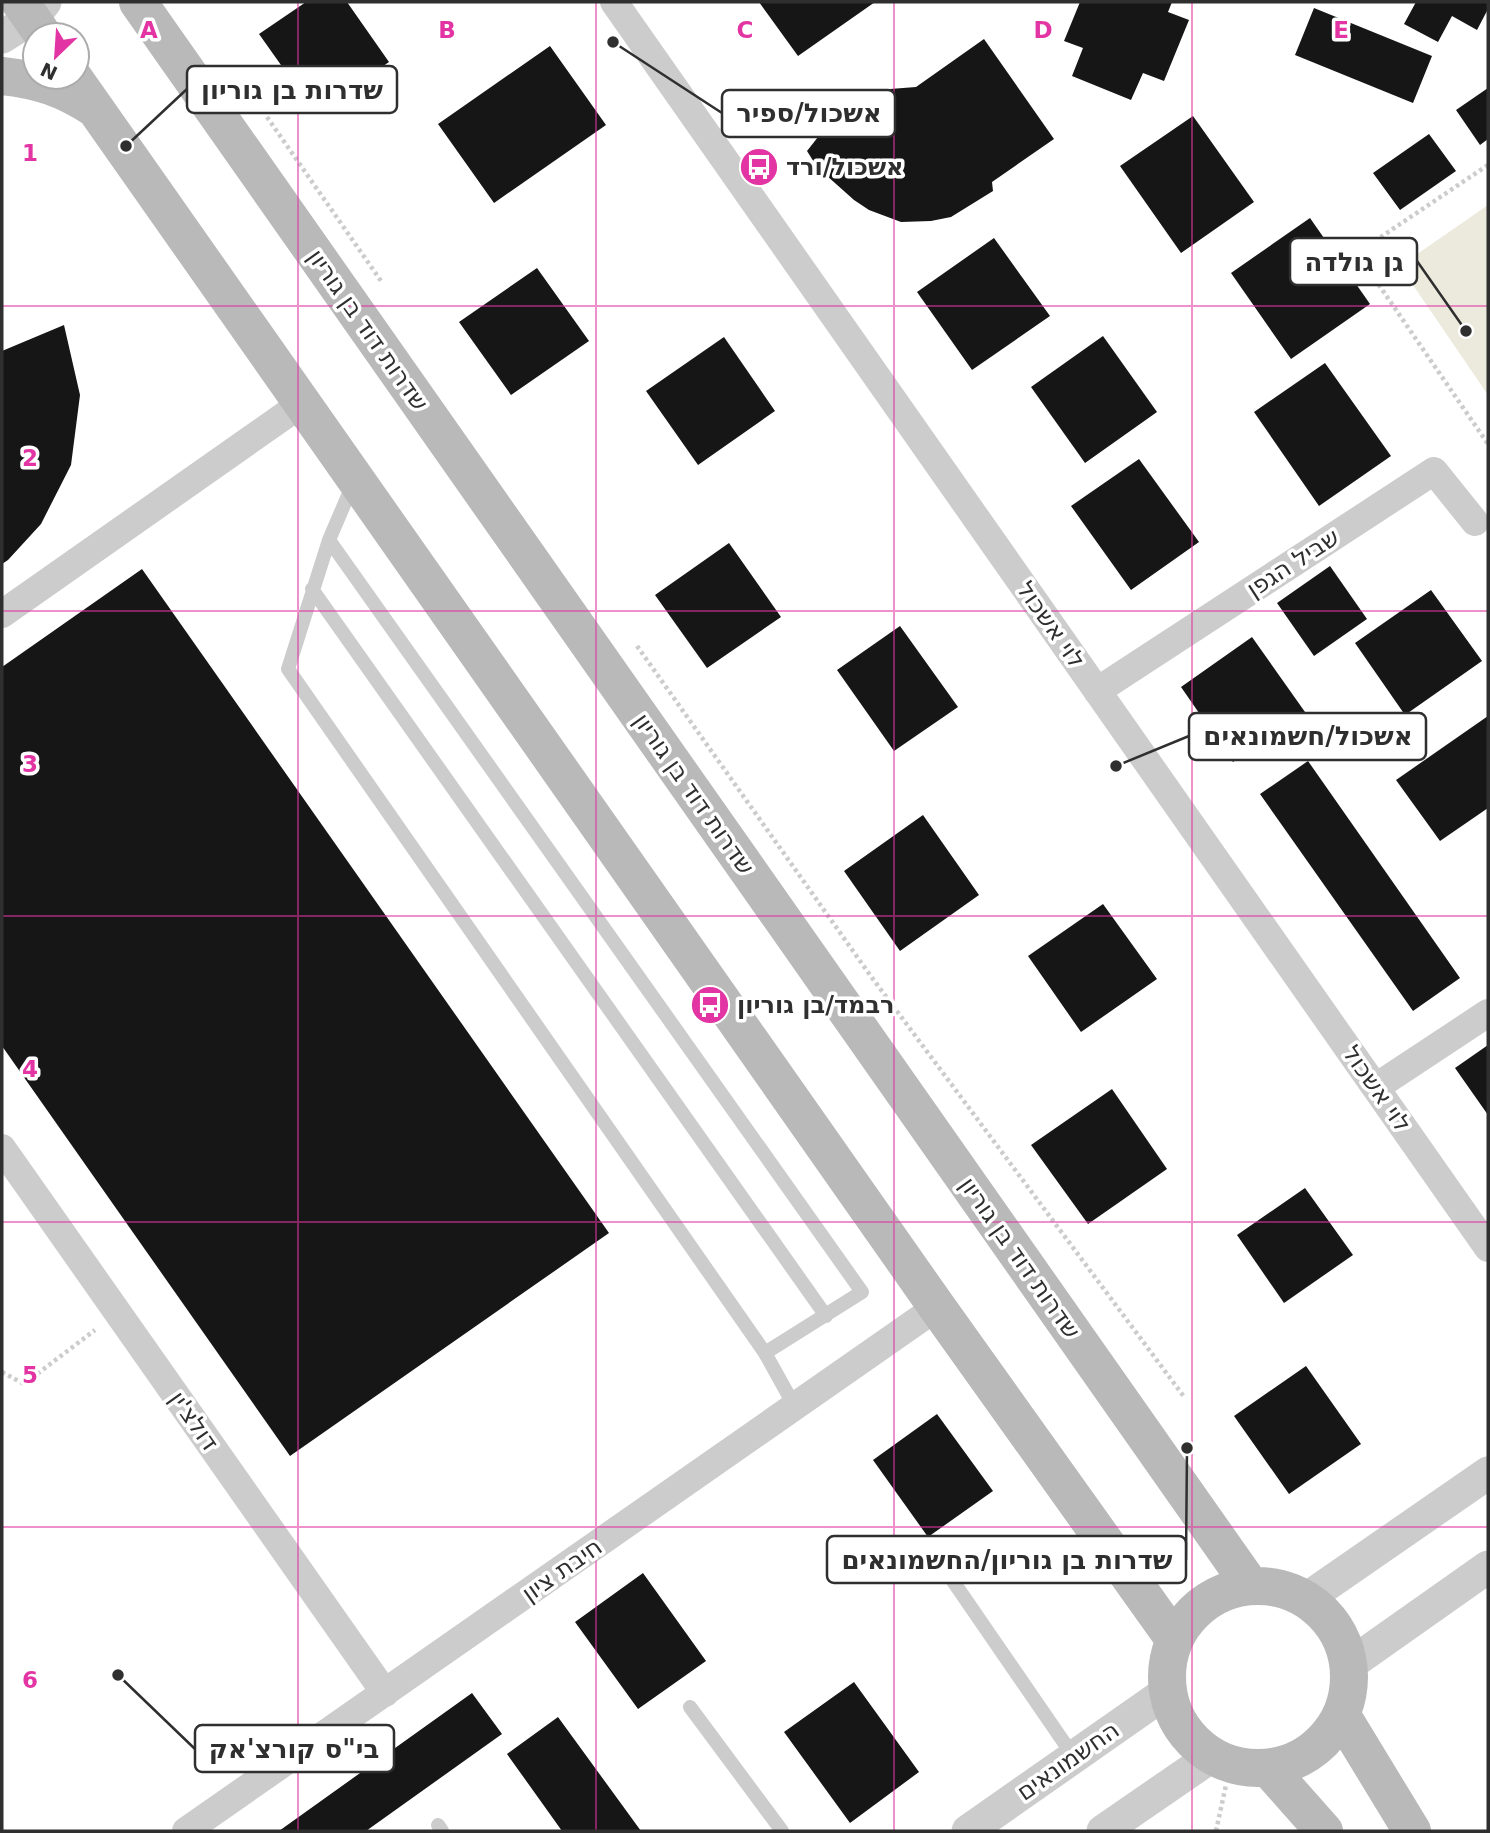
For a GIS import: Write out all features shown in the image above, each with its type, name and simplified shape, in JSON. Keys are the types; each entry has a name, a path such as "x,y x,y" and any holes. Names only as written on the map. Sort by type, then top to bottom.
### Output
{"main road":[{"name":"שדרות דוד בן גוריון","path":"138,2 1251,1585"},
{"path":"2,76 34,79 69,92 94,108"},
{"path":"82,91 937,1307 1174,1639"},
{"path":"1251,1585 1279,1588 1306,1599 1327,1616 1342,1639 1349,1665 1349,1691 1342,1716 1324,1741 1298,1759 1268,1768 1249,1768 1221,1760 1191,1739 1176,1717 1168,1691 1167,1664 1174,1639 1187,1618 1205,1602 1227,1591 1251,1585"},
{"path":"1342,1716 1412,1831"},
{"path":"1268,1768 1324,1831"}],"street":[{"name":"לוי אשכול","path":"614,2 1488,1248"},
{"path":"2,614 301,404"},
{"name":"שביל הגפן","path":"1097,691 1434,471 1475,522"},
{"path":"1376,1087 1488,1013"},
{"name":"דולצ'ין","path":"2,1148 385,1693"},
{"name":"חיבת ציון","path":"186,1831 937,1307"},
{"path":"1306,1599 1488,1474"},
{"path":"1349,1665 1488,1567"},
{"name":"החשמונאים","path":"968,1831 1168,1691"},
{"path":"1103,1831 1221,1760"}],"lane":[{"path":"355,480 329,540 288,669 765,1353 795,1407"},
{"path":"329,540 862,1292 765,1353"},
{"path":"312,589 826,1316"},
{"path":"944,1568 1074,1757"},
{"path":"690,1707 782,1831"}],"path":[{"path":"267,117 383,284"},
{"path":"1488,165 1357,253 1488,444"},
{"path":"636,645 870,975 1185,1398"},
{"path":"2,1372 24,1384 118,1313"},
{"path":"1216,1831 1221,1760"}],"shaded area":[{"path":"1488,205 1488,395 1400,266"}],"building":[{"path":"306,2 347,2 389,62 315,113 259,34"},
{"path":"759,2 875,2 798,56"},
{"path":"1080,2 1172,2 1168,12 1189,20 1164,81 1143,73 1131,100 1072,76 1083,48 1064,41"},
{"path":"1416,2 1488,2 1488,9 1477,30 1452,16 1438,42 1404,24"},
{"path":"1314,8 1432,56 1413,103 1295,55"},
{"path":"984,39 1054,139 992,182 993,191 951,217 901,222 869,210 817,167 807,151 818,137 858,101 877,90 916,87"},
{"path":"550,46 606,125 494,203 438,124"},
{"path":"1488,88 1488,139 1480,145 1456,110"},
{"path":"1193,116 1254,202 1181,253 1120,166"},
{"path":"1429,134 1456,171 1400,210 1373,173"},
{"path":"1310,218 1370,304 1291,359 1231,273"},
{"path":"994,238 1050,316 972,370 917,292"},
{"path":"537,268 589,341 511,395 459,322"},
{"path":"64,325 80,395 71,465 41,524 2,564 2,351"},
{"path":"1103,336 1157,412 1085,463 1031,387"},
{"path":"724,337 775,411 698,465 646,391"},
{"path":"1325,363 1391,456 1319,506 1254,412"},
{"path":"1139,459 1199,542 1131,590 1071,506"},
{"path":"729,543 781,617 707,668 655,595"},
{"path":"1330,566 1367,619 1314,656 1277,603"},
{"path":"142,569 609,1233 290,1456 2,1046 2,667"},
{"path":"1431,590 1482,661 1405,715 1355,643"},
{"path":"900,626 958,707 894,751 837,670"},
{"path":"1252,637 1305,712 1233,762 1181,687"},
{"path":"1488,716 1488,808 1440,841 1396,780"},
{"path":"1308,761 1460,978 1413,1011 1260,794"},
{"path":"923,815 979,895 900,951 844,871"},
{"path":"1103,904 1157,979 1081,1032 1028,956"},
{"path":"1488,1045 1488,1115 1455,1068"},
{"path":"1112,1089 1167,1169 1088,1224 1031,1145"},
{"path":"1305,1188 1353,1255 1284,1303 1237,1235"},
{"path":"1306,1366 1361,1444 1289,1494 1234,1416"},
{"path":"937,1414 993,1491 928,1537 873,1460"},
{"path":"643,1573 706,1661 638,1709 575,1622"},
{"path":"854,1682 919,1772 850,1823 784,1732"},
{"path":"472,1693 502,1734 366,1831 279,1831"},
{"path":"558,1717 641,1831 562,1831 507,1754"}],"place":[{"name":"אשכול/ספיר","path":"613,42"},
{"name":"שדרות בן גוריון","path":"126,146"},
{"name":"אשכול/ורד","path":"759,167"},
{"name":"גן גולדה","path":"1466,331"},
{"name":"אשכול/חשמונאים","path":"1116,766"},
{"name":"רבמד/בן גוריון","path":"710,1005"},
{"name":"שדרות בן גוריון/החשמונאים","path":"1187,1448"},
{"name":"בי\"ס קורצ'אק","path":"118,1675"}]}
